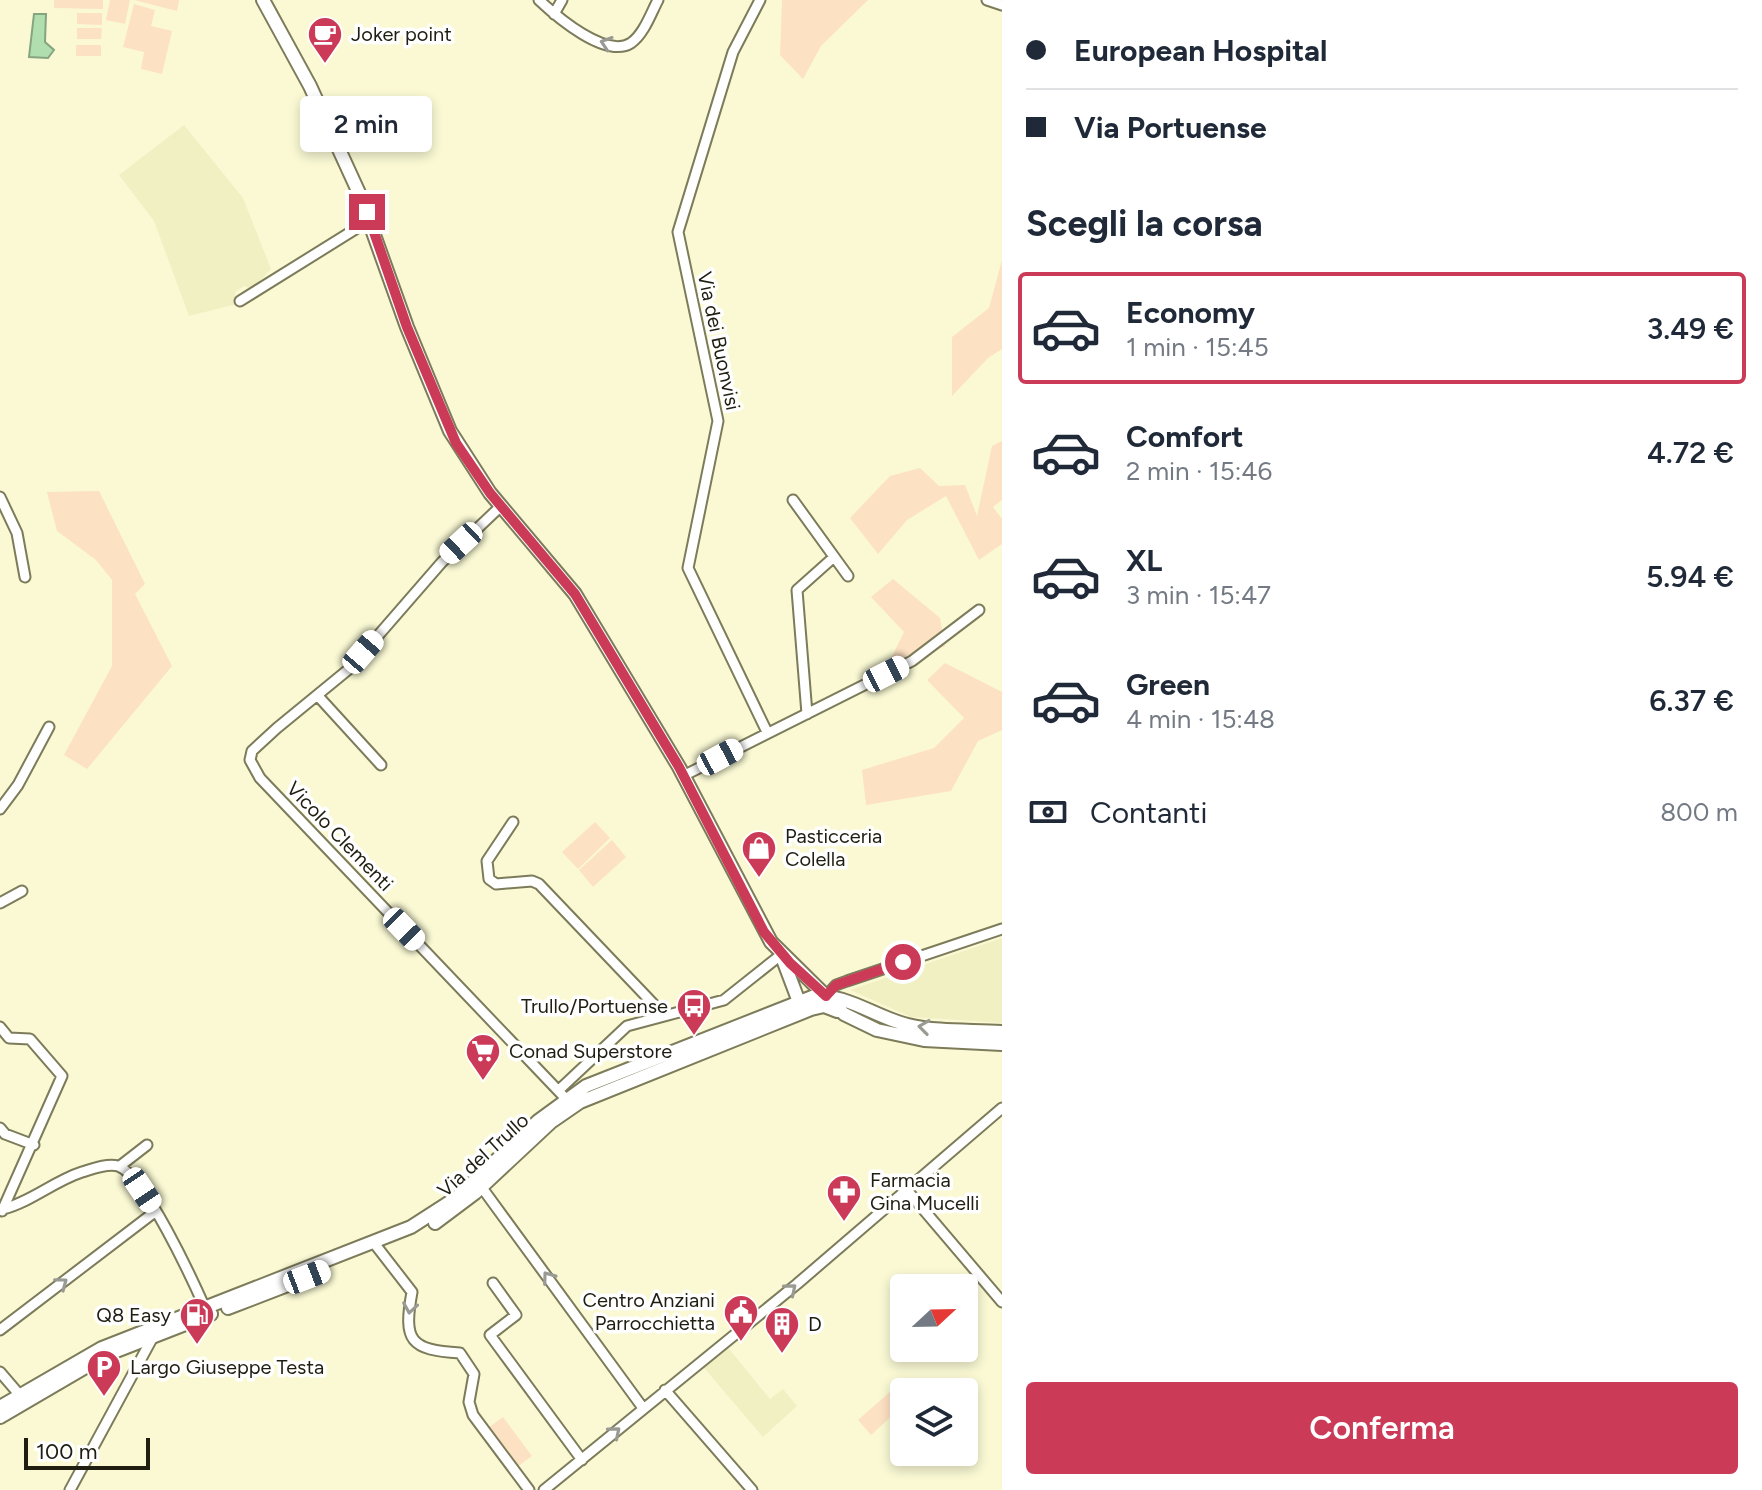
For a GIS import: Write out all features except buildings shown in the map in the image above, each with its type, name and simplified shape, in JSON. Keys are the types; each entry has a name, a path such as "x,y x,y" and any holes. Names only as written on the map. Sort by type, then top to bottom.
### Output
{"main road":[{"path":"263,0 310,86 370,220 402,314 440,410 467,461 575,594 683,776 760,924 782,954 844,1014 902,1037 1002,1044"},
{"path":"782,954 805,1005"},
{"path":"826,996 912,1026 1002,1032"},
{"name":"Via del Trullo","path":"0,1407 23,1398 92,1358 377,1246 479,1184 538,1121 592,1083 672,1057 826,996"},
{"name":"Via del Trullo","path":"805,1005 824,1006 844,1014"},
{"name":"Via del Trullo","path":"567,1098 607,1088 672,1057"},
{"name":"Via del Trullo","path":"156,1331 205,1308 268,1288"},
{"name":"Via del Trullo","path":"0,1417 23,1398"}],"street":[{"path":"539,0 554,14 607,46 621,47 639,35 658,0"},
{"path":"554,14 562,0"},
{"name":"Via dei Buonvisi","path":"760,0 733,52 678,232 718,421 688,568 767,732"},
{"path":"987,0 1002,5"},
{"path":"240,301 308,263 370,220"},
{"path":"0,497 17,533 25,577"},
{"path":"793,500 848,576"},
{"name":"Vicolo Clementi","path":"501,506 442,562 349,669 252,751 250,760 254,770 567,1098"},
{"path":"807,714 797,590 834,557"},
{"path":"683,776 912,661 979,610"},
{"path":"318,696 381,765"},
{"path":"0,809 18,785 49,727"},
{"path":"513,822 487,861 489,879 504,885 537,883 663,1014"},
{"path":"0,903 22,891"},
{"path":"826,996 836,985 1002,929"},
{"name":"Via del Trullo","path":"567,1098 579,1071 623,1028 663,1014 724,1000 782,954"},
{"path":"0,1027 9,1038 28,1037 62,1076 2,1212"},
{"path":"579,1071 592,1083"},
{"path":"548,1489 787,1292 1002,1108"},
{"path":"0,1128 5,1134 34,1145"},
{"path":"2,1212 78,1173 120,1166 147,1145"},
{"path":"120,1166 138,1184 156,1211 205,1308"},
{"path":"479,1184 643,1408"},
{"path":"906,1189 1002,1302"},
{"path":"0,1330 156,1211"},
{"path":"377,1246 412,1292 407,1322 411,1338 426,1351 460,1353 474,1374 469,1402 473,1415 527,1489"},
{"path":"493,1283 516,1315 490,1335 582,1460"},
{"path":"70,1490 156,1331"},
{"path":"0,1372 23,1398"},
{"path":"665,1390 752,1490"}],"shaded area":[{"path":"54,0 103,0 103,9 54,8"},
{"path":"110,0 130,0 125,24 106,20"},
{"path":"134,0 179,0 177,11"},
{"path":"782,0 868,0 821,46 803,79 780,55"},
{"path":"134,4 155,10 151,26 172,31 162,74 141,69 144,52 123,47"},
{"path":"77,13 102,13 102,25 77,24"},
{"path":"34,14 46,14 45,42 54,50 48,58 29,57"},
{"path":"77,28 102,28 101,39 77,39"},
{"path":"76,45 101,45 101,56 76,56"},
{"path":"184,125 243,198 271,269 252,289 244,286 235,292 237,304 189,316 154,221 119,175"},
{"path":"1002,260 1002,349 988,358 952,396 952,337 989,308"},
{"path":"1002,441 1002,500 993,507 1002,519 1002,544 979,560 946,496 907,520 878,554 850,518 890,476 920,468 939,486 965,485 977,516 992,446"},
{"path":"99,491 145,584 135,594 172,666 87,769 64,755 112,666 112,580 96,560 57,531 47,492"},
{"path":"893,579 940,618 945,646 883,675 904,632 871,597"},
{"path":"945,663 1002,692 1002,730 978,741 951,791 866,805 862,770 934,748 964,718 927,680"},
{"path":"595,822 610,838 578,869 562,852"},
{"path":"612,840 626,857 593,887 579,870"},
{"path":"1002,938 1002,1023 911,1017 850,990"},
{"path":"726,1345 770,1399 783,1389 797,1406 763,1437 704,1368 712,1360 710,1357"},
{"path":"890,1392 890,1418 871,1435 858,1420"},
{"path":"503,1417 532,1456 517,1467 488,1428"}],"place":[{"name":"Joker point","path":"325,65"},
{"name":"Pasticceria Colella","path":"759,879"},
{"name":"Trullo/Portuense","path":"694,1037"},
{"name":"Conad Superstore","path":"483,1082"},
{"name":"Farmacia Gina Mucelli","path":"844,1223"},
{"name":"Centro Anziani Parrocchietta","path":"741,1343"},
{"name":"Q8 Easy","path":"197,1346"},
{"name":"D","path":"782,1355"},
{"name":"Largo Giuseppe Testa","path":"104,1398"}],"route":[{"path":"367,212 433,395 456,443 490,493 546,555 575,594 679,767 771,942 826,996 836,985 903,962"}]}
